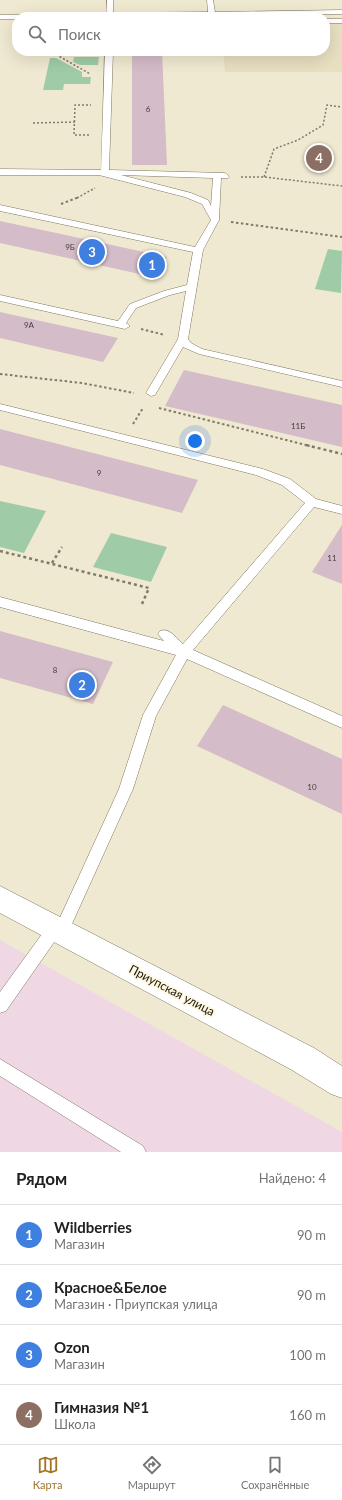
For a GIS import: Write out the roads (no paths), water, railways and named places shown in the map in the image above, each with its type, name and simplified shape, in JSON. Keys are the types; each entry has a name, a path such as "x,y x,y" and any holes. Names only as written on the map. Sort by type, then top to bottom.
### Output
{"street":[{"name":"Приупская улица","path":"0,900 303,1059 342,1083"}],"lane":[{"path":"110,0 110,12"},
{"path":"209,12 210,0"},
{"path":"330,12 342,12"},
{"path":"0,17 12,17"},
{"path":"330,21 342,21"},
{"path":"104,173 109,56"},
{"path":"0,172 221,176 215,220 198,250 183,339 151,393"},
{"path":"104,173 188,195 205,202 215,220"},
{"path":"0,208 198,250"},
{"path":"0,298 122,325 133,306 167,293 192,287"},
{"path":"183,339 187,345 199,351 342,384"},
{"path":"0,407 259,472 286,482 312,502 342,510"},
{"path":"0,1005 58,930 126,789 150,715 184,652 312,502"},
{"path":"0,602 184,652 342,722"},
{"path":"164,634 184,652"},
{"path":"0,1067 137,1152"}],"place":[{"name":"Гимназия №1","path":"319,158"},
{"name":"Ozon","path":"92,252"},
{"name":"Wildberries","path":"152,265"},
{"name":"Красное&Белое","path":"82,685"}]}
